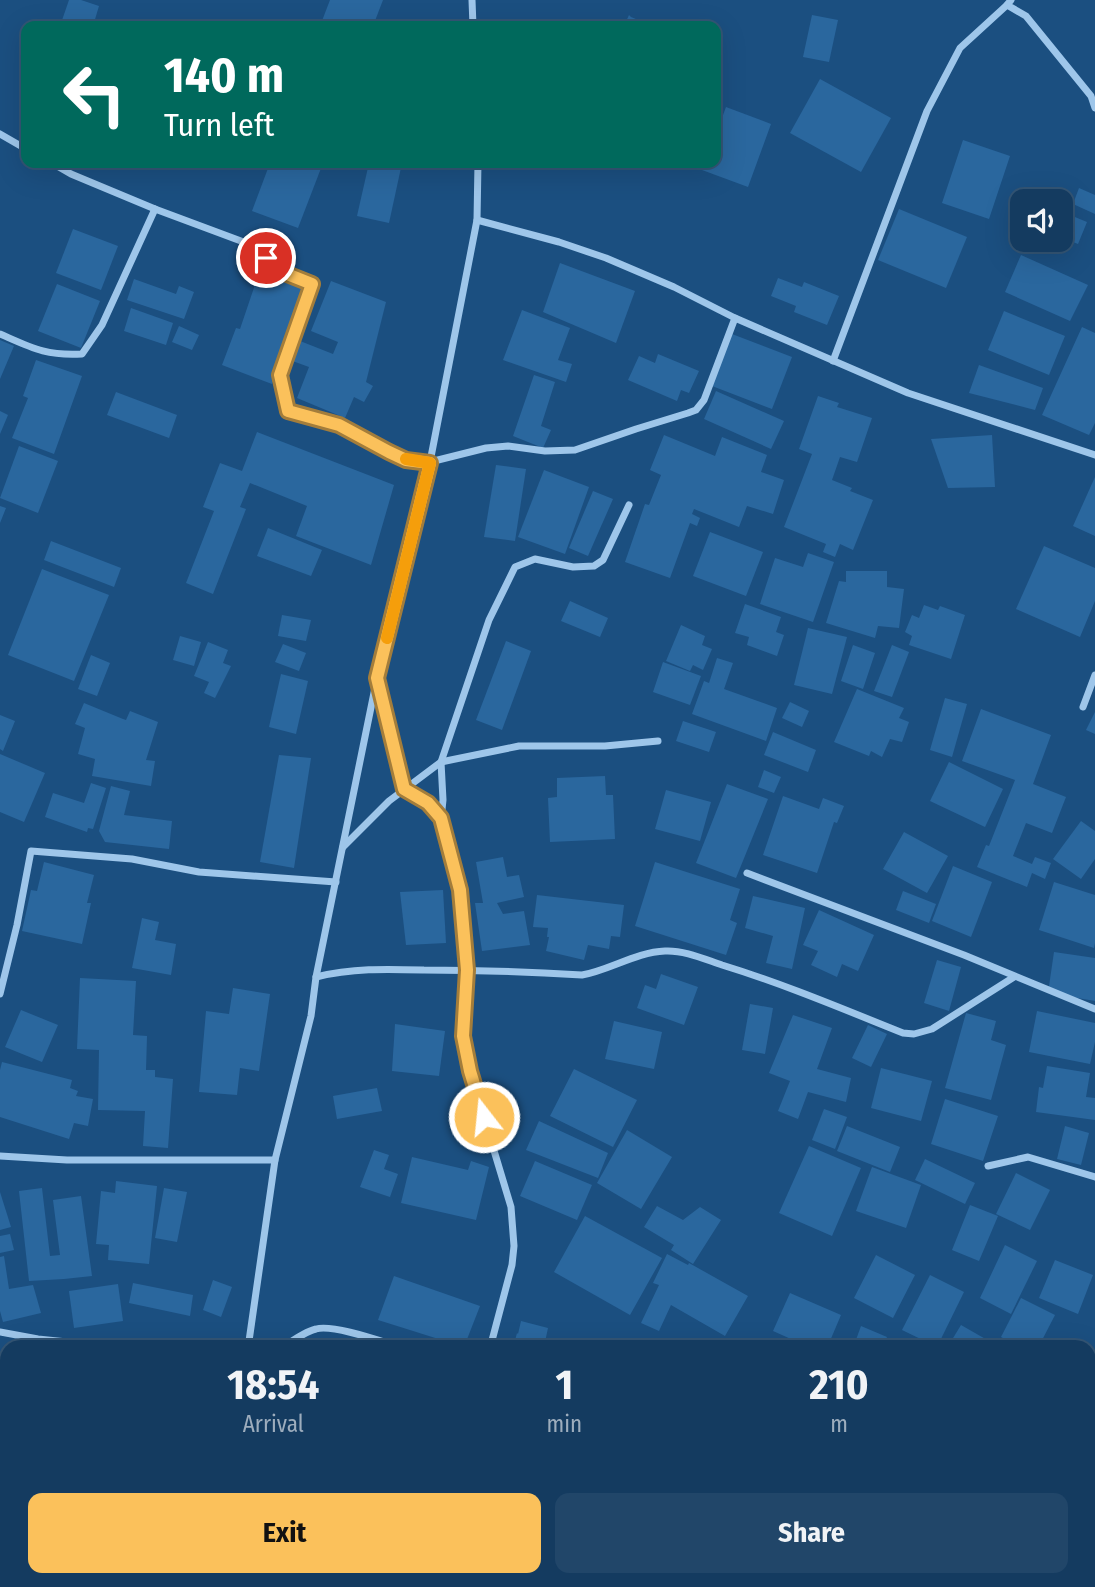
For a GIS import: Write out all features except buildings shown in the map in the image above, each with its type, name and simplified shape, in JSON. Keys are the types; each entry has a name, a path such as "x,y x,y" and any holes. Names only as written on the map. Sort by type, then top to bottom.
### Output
{"street":[{"path":"472,0 473,21"},
{"path":"832,361 927,111 960,48 1009,3 1026,16 1091,96 1095,108"},
{"path":"0,134 21,146"},
{"path":"61,168 155,209 249,244 282,272 312,284 280,375 288,411 339,425 406,460 430,463 486,448 508,446 545,451 575,450 688,414 696,410 704,400 735,318"},
{"path":"248,1340 275,1160 311,1016 316,977 377,678 430,463 477,220 478,168"},
{"path":"0,334 40,351 62,355 82,354 102,325 155,209"},
{"path":"477,220 606,258 674,287 735,318 908,393 1095,456"},
{"path":"492,1340 512,1265 514,1246 511,1207 470,1071 463,1036 467,970 460,890 441,818 442,762 489,620 515,567 535,559 573,567 594,566 603,560 629,505"},
{"path":"1083,707 1095,675"},
{"path":"377,678 404,789 428,803 441,818"},
{"path":"342,848 389,801 442,762 519,746 605,746 659,741"},
{"path":"0,995 31,851 131,859 199,872 336,882"},
{"path":"747,873 964,955 1095,1009"},
{"path":"316,977 350,970 467,970 582,975 654,952 668,951 683,953 754,975 903,1033 914,1034 932,1029 1014,976"},
{"path":"0,1156 66,1160 275,1160"},
{"path":"988,1166 1028,1157 1095,1177"},
{"path":"296,1340 316,1329 330,1328 374,1340"},
{"path":"0,1332 48,1340"}],"slow traffic":[{"path":"387,638 430,463 406,459"}],"route":[{"path":"266,258 282,272 312,284 280,375 288,411 339,425 406,460 430,463 377,678 404,789 428,803 441,818 460,890 467,970 463,1036 484,1117"}]}
